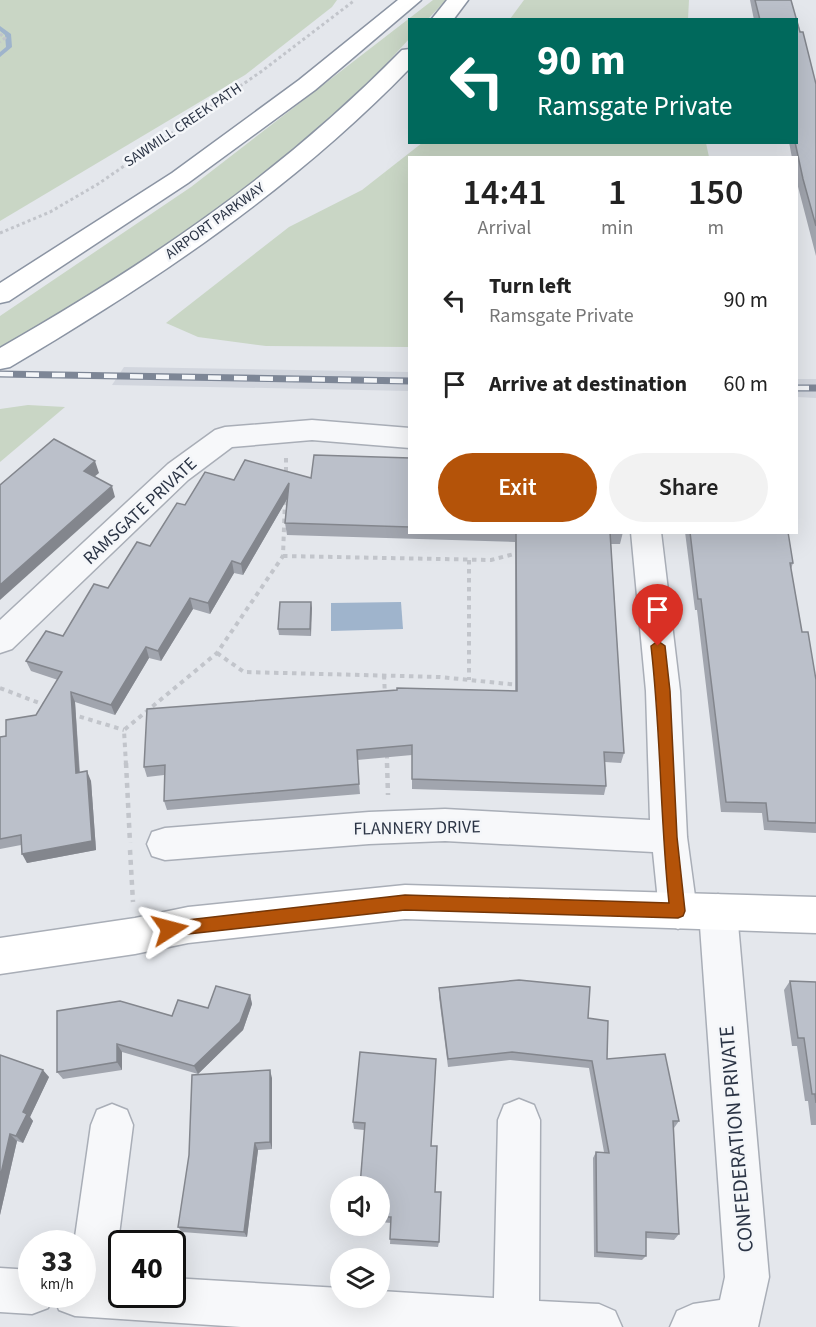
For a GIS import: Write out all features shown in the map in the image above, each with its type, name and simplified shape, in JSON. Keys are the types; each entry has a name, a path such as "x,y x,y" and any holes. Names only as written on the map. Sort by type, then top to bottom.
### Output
{"main road":[{"path":"0,295 180,178 307,85 411,0"},
{"path":"443,18 458,0"},
{"name":"AIRPORT PARKWAY","path":"0,360 125,285 218,222 327,134 408,57"},
{"path":"0,956 135,936 188,925 405,902 816,915"}],"street":[{"name":"RAMSGATE PRIVATE","path":"0,640 178,472 225,437 312,430 408,438"},
{"path":"646,534 663,691 669,837 698,911"},
{"name":"FLANNERY DRIVE","path":"165,844 445,825 669,837"},
{"name":"CONFEDERATION PRIVATE","path":"693,1327 739,1319 747,1277 698,911"},
{"path":"516,1322 519,1120"},
{"path":"93,1230 112,1125"},
{"path":"0,1290 18,1291"},
{"path":"96,1296 599,1327"}],"path":[{"name":"SAWMILL CREEK PATH","path":"0,233 39,218 98,184 262,71 356,0"},
{"path":"0,34 5,38 0,42"},
{"path":"285,477 287,432"},
{"path":"124,730 217,652 283,556 285,488"},
{"path":"283,556 491,560 512,553 523,554"},
{"path":"469,560 469,680"},
{"path":"217,652 244,672 440,677 520,685"},
{"path":"384,675 385,699"},
{"path":"0,688 53,708"},
{"path":"63,711 124,730"},
{"path":"124,730 135,936"},
{"path":"386,745 389,827"}],"shaded area":[{"path":"124,367 408,372 408,391 112,385"},
{"path":"798,379 816,379 816,398 798,397"}],"green space":[{"path":"0,0 337,0 332,7 245,75 0,221"},
{"path":"433,0 446,0 429,18 410,18"},
{"path":"524,0 689,0 688,18 511,18"},
{"path":"408,19 408,40 356,97 252,183 166,247 0,349 0,316 191,187"},
{"path":"421,144 706,144 709,156 408,156 408,347 266,346 198,337 166,323 289,227 362,190"},
{"path":"28,405 65,407 0,462 0,409"}],"water":[{"path":"401,602 403,629 331,631 331,603"}],"building":[{"path":"755,0 791,0 796,18 760,18"},
{"path":"798,25 800,32 803,32 816,84 816,226 795,144 798,144"},
{"path":"54,439 95,461 84,471 112,486 0,585 0,485"},
{"path":"314,455 408,458 408,527 285,523 289,483 241,564 232,561 208,603 190,598 158,651 146,647 111,705 71,692 76,773 87,771 92,841 22,854 21,835 0,839 0,737 6,736 6,720 36,715 62,672 26,661 46,631 63,636 94,584 108,588 137,542 150,546 177,503 185,505 205,472 234,480 245,460 311,478"},
{"path":"516,534 610,534 624,753 604,752 606,786 412,779 412,745 357,750 359,784 164,801 165,765 144,767 147,709 397,690 397,688 517,691"},
{"path":"690,534 788,534 793,563 790,563 802,632 808,632 816,680 816,823 768,821 766,803 726,802 701,599 698,599"},
{"path":"280,602 311,602 310,629 278,629"},
{"path":"519,980 590,987 588,1018 608,1021 607,1059 665,1054 679,1121 673,1121 679,1234 646,1232 646,1256 597,1252 596,1152 609,1153 592,1061 512,1052 448,1059 439,988"},
{"path":"790,981 816,982 816,1103 815,1094 812,1094 804,1038 798,1038"},
{"path":"216,986 250,995 240,1022 194,1066 117,1044 117,1062 57,1072 57,1011 120,1001 172,1016 178,1000 208,1008"},
{"path":"360,1052 436,1059 431,1146 437,1146 435,1192 441,1192 439,1242 390,1239 390,1176 361,1176 365,1123 353,1122"},
{"path":"0,1055 43,1070 23,1112 27,1114 16,1136 10,1134 0,1178"},
{"path":"270,1070 270,1142 255,1143 244,1232 178,1227 189,1155 192,1075"}],"waterway":[{"path":"0,28 8,34 9,47 0,55"}],"railway":[{"path":"0,374 408,381"},
{"path":"798,388 816,388"}],"route":[{"path":"170,929 188,925 405,902 678,911 669,837 663,691 658,646"}]}
